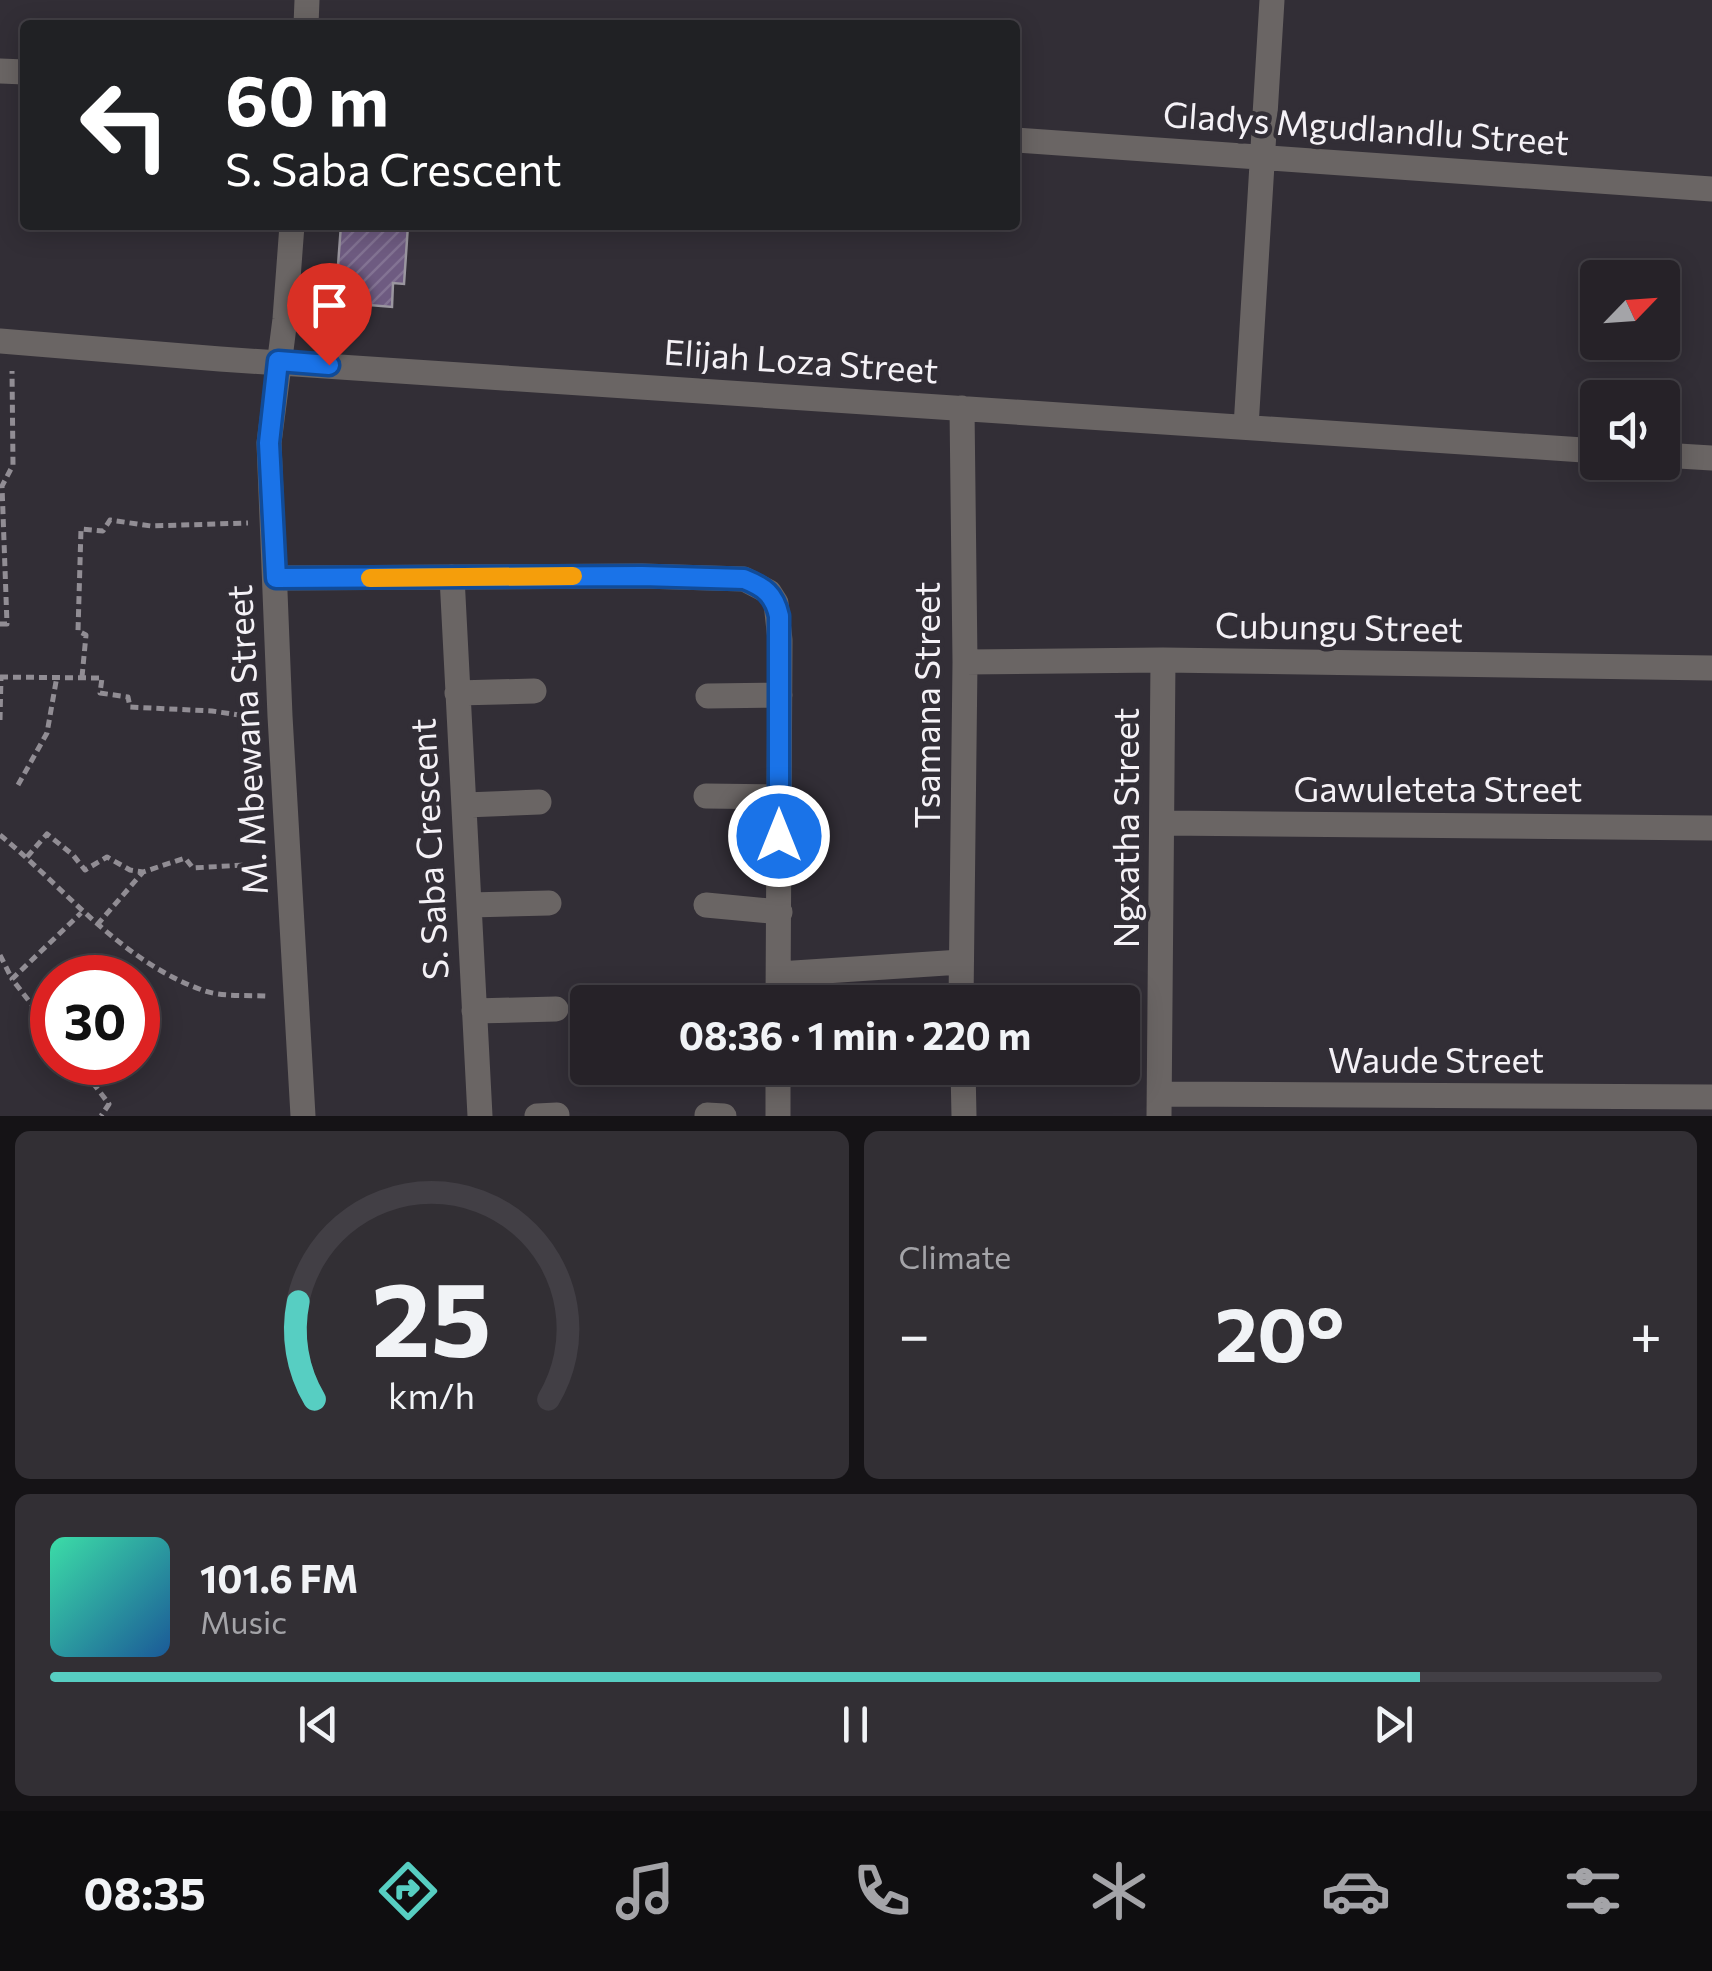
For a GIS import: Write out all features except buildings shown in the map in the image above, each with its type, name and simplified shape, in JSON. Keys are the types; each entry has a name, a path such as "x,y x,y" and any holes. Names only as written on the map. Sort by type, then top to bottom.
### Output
{"street":[{"path":"1246,427 1272,0"},
{"name":"Gladys Mgudlandlu Street","path":"1020,140 1712,189"},
{"name":"M. Mbewana Street","path":"292,230 269,443 303,1116"},
{"name":"Elijah Loza Street","path":"0,341 1580,450"},
{"name":"Tsamana Street","path":"961,985 962,408"},
{"path":"1680,456 1712,458"},
{"path":"276,578 744,579 770,592 776,603 780,640 779,985"},
{"name":"S. Saba Crescent","path":"452,578 480,1116"},
{"name":"Cubungu Street","path":"964,662 1163,660 1712,668"},
{"name":"Ngxatha Street","path":"1160,1105 1163,660"},
{"path":"457,693 534,691"},
{"path":"708,696 780,695"},
{"path":"706,796 779,797"},
{"path":"465,805 540,802"},
{"name":"Gawuleteta Street","path":"1163,823 1712,828"},
{"path":"469,905 549,903"},
{"path":"706,905 780,912"},
{"path":"779,974 960,962"},
{"path":"474,1011 556,1009"},
{"path":"778,1085 778,1116"},
{"path":"963,1085 964,1116"},
{"name":"Waude Street","path":"1160,1105 1712,1097"},
{"path":"538,1116 557,1115"},
{"path":"707,1115 724,1116"}],"path":[{"path":"0,624 7,624 2,486 13,466 12,368"},
{"path":"82,677 86,636 78,632 81,529 103,530 110,520 151,526 250,523"},
{"path":"18,785 47,733 57,676"},
{"path":"0,720 0,677 57,676 102,678 100,693 128,697 130,707 212,710 261,717"},
{"path":"27,857 47,834 85,870 107,856 130,870 143,872 185,858 193,868 269,864"},
{"path":"0,836 97,925 153,966 208,992 274,995"},
{"path":"97,925 143,872"},
{"path":"12,979 82,912"},
{"path":"0,955 30,1002"},
{"path":"95,1085 109,1104 100,1116"}],"slow traffic":[{"path":"370,578 573,576"}],"route":[{"path":"329,365 278,361 269,427 276,578 642,576 744,579 759,585 770,592 779,616 779,836"}]}
